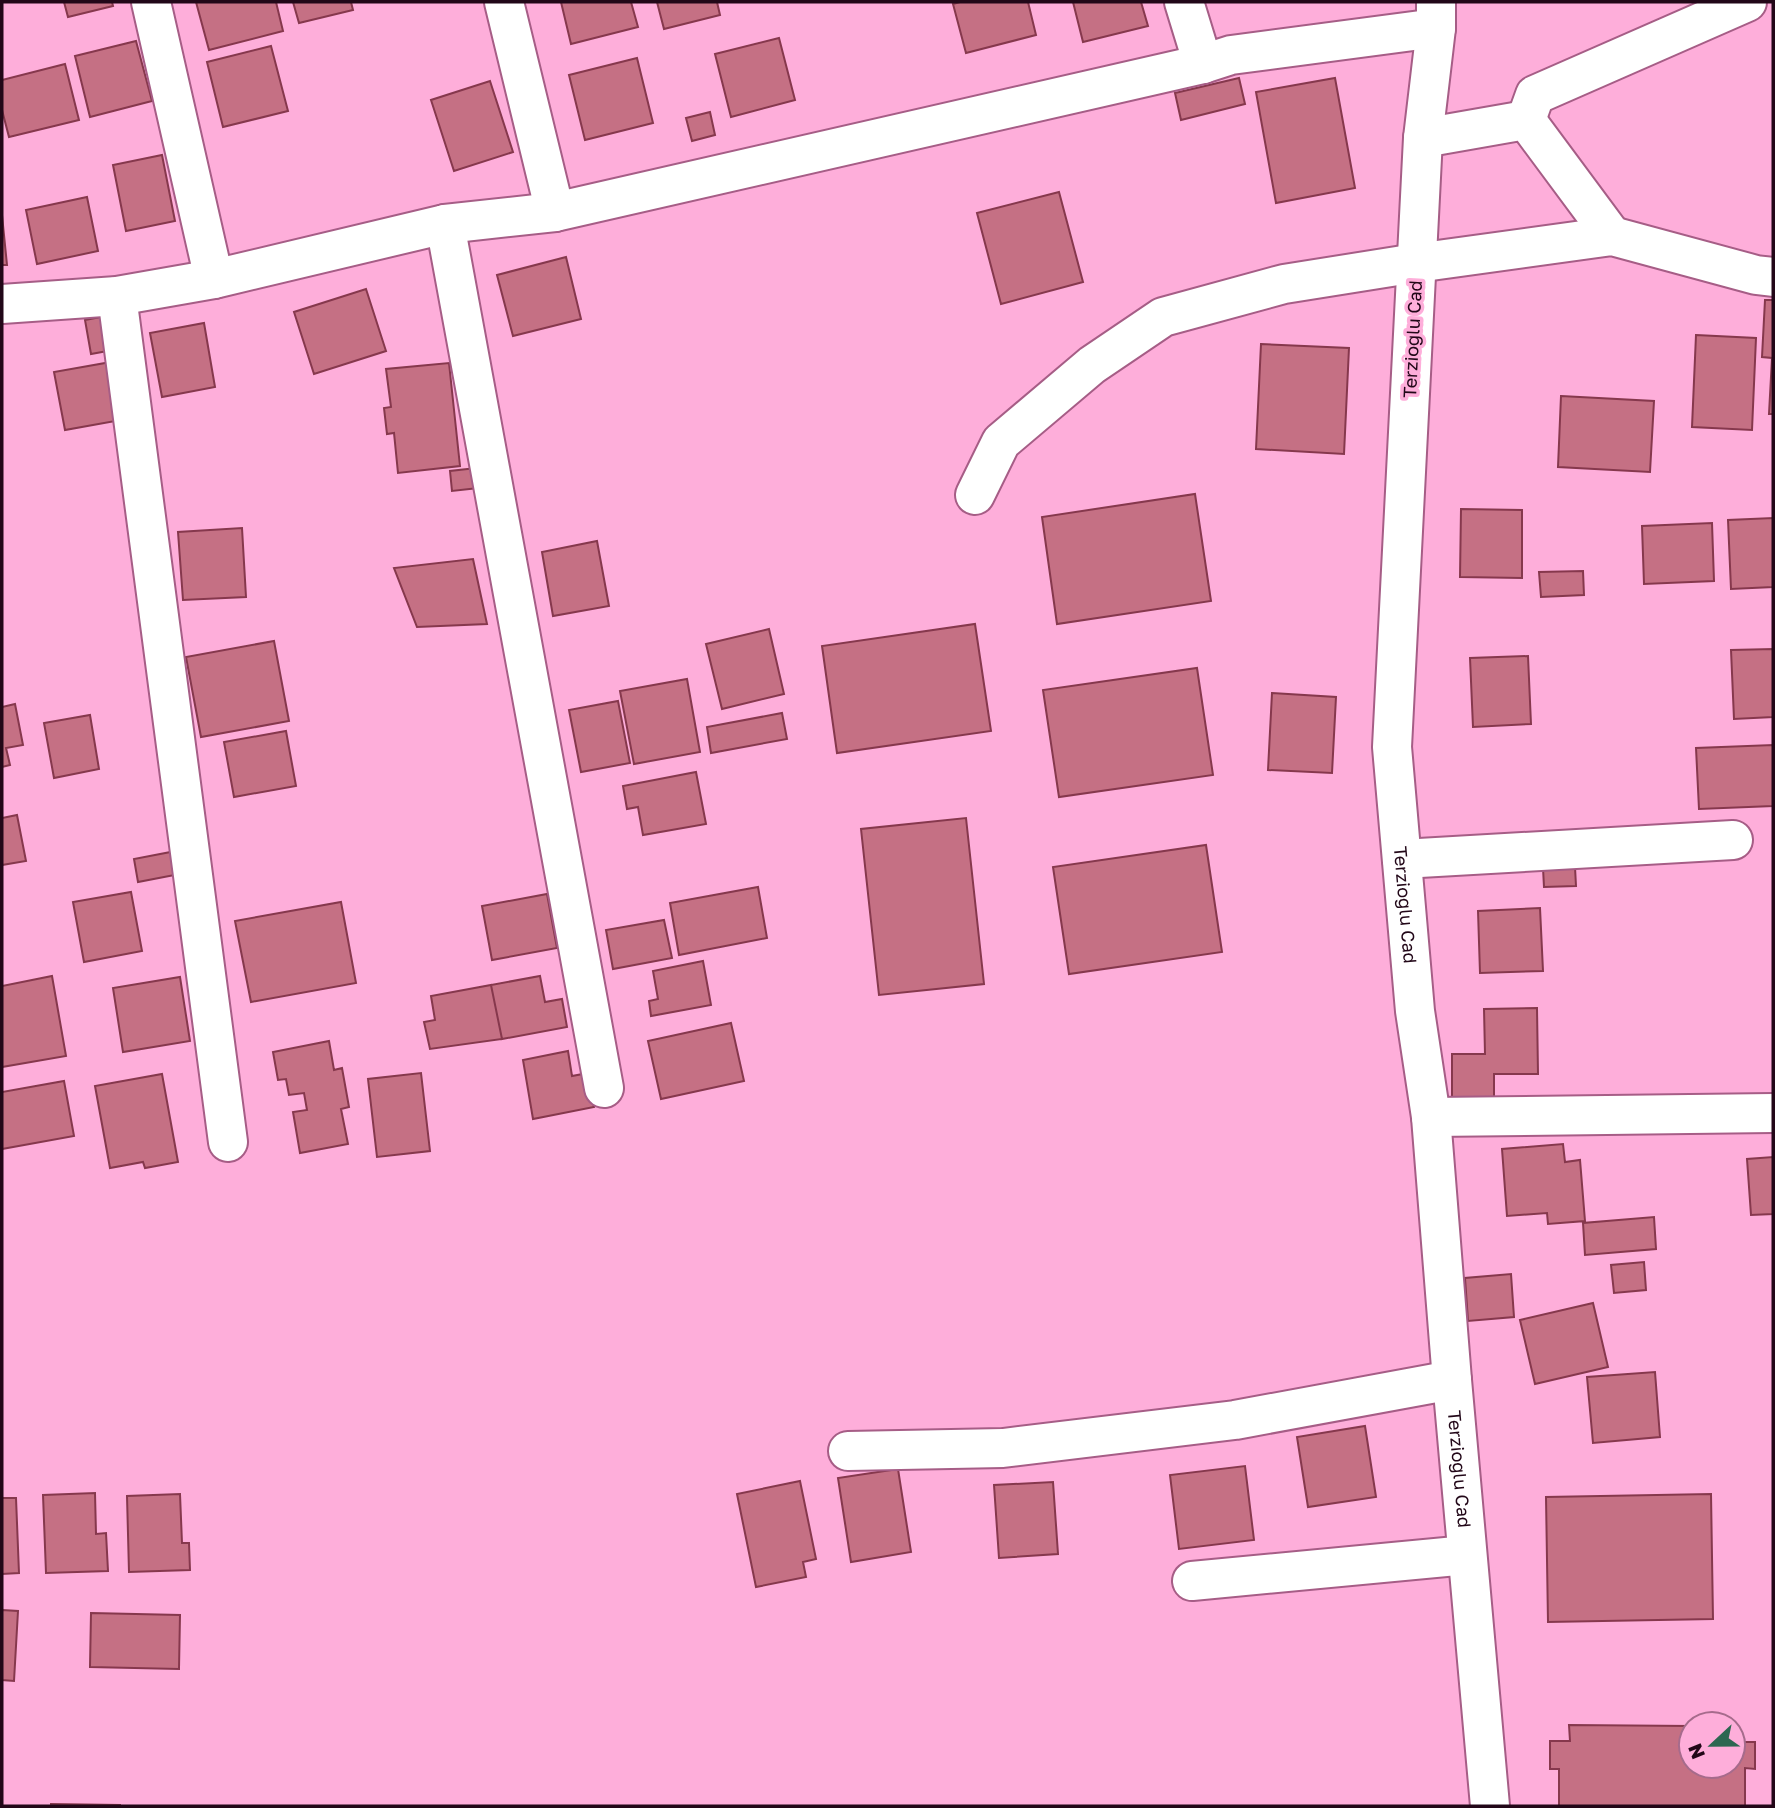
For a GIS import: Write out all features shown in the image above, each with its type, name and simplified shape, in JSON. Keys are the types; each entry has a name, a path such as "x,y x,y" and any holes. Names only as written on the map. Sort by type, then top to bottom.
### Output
{"street":[{"path":"151,2 214,279"},
{"path":"504,2 555,212"},
{"path":"1184,2 1203,64"},
{"path":"1527,120 1535,95 1747,2"},
{"path":"2,304 117,296 214,279 446,224 555,212 1203,64 1231,55 1436,15"},
{"name":"Terzioğlu Cad","path":"1436,15 1423,138 1392,747 1415,1011 1431,1117 1490,1806"},
{"path":"1423,138 1527,120"},
{"path":"1527,120 1612,236"},
{"path":"446,224 604,1088"},
{"path":"975,495 1001,442 1092,365 1163,317 1284,284 1612,236 1756,275 1773,277"},
{"path":"117,296 228,1142"},
{"path":"1402,859 1733,840"},
{"path":"1431,1117 1773,1113"},
{"path":"848,1451 1017,1446 1236,1420 1452,1380"},
{"path":"1192,1581 1467,1555"}],"building":[{"path":"64,2 112,2 113,6 68,17"},
{"path":"196,2 276,2 283,31 209,50"},
{"path":"293,2 351,2 353,10 299,23"},
{"path":"561,2 631,2 638,27 571,44"},
{"path":"657,2 717,2 720,15 664,29"},
{"path":"1028,2 1036,35 966,53 953,4"},
{"path":"1073,2 1141,2 1148,26 1083,42"},
{"path":"779,38 795,100 731,117 715,54"},
{"path":"136,41 152,101 90,117 75,56"},
{"path":"271,46 288,111 223,127 207,62"},
{"path":"637,58 653,123 585,140 569,75"},
{"path":"65,64 79,120 9,137 2,110 2,80"},
{"path":"1239,78 1245,104 1181,120 1175,93"},
{"path":"1335,78 1355,188 1276,203 1256,92"},
{"path":"490,81 513,152 454,171 431,100"},
{"path":"710,112 715,135 692,141 686,118"},
{"path":"162,155 175,221 126,231 113,165"},
{"path":"1059,192 1083,282 1001,304 977,213"},
{"path":"87,197 98,251 37,264 26,210"},
{"path":"2,215 7,265 2,265"},
{"path":"566,257 581,319 513,336 497,275"},
{"path":"366,289 386,351 314,374 294,312"},
{"path":"1765,300 1773,300 1773,414 1769,414 1772,358 1762,357"},
{"path":"106,316 113,350 91,354 85,320"},
{"path":"204,323 215,387 162,397 150,333"},
{"path":"1696,335 1756,338 1752,430 1692,427"},
{"path":"1261,344 1349,348 1344,454 1256,449"},
{"path":"111,362 121,420 65,430 54,372"},
{"path":"449,363 460,466 398,473 394,433 387,434 384,408 391,407 386,369"},
{"path":"1561,396 1654,401 1650,472 1558,467"},
{"path":"485,467 487,487 452,491 450,471"},
{"path":"1195,494 1211,601 1057,624 1042,517"},
{"path":"1461,509 1522,510 1522,578 1460,577"},
{"path":"1773,518 1773,587 1731,589 1728,520"},
{"path":"1712,523 1714,581 1644,584 1642,526"},
{"path":"242,528 246,597 183,600 178,532"},
{"path":"597,541 609,606 553,616 542,552"},
{"path":"473,559 487,624 417,627 394,568"},
{"path":"1583,571 1584,595 1541,597 1539,572"},
{"path":"975,624 991,731 837,753 822,646"},
{"path":"769,629 784,694 722,709 706,644"},
{"path":"274,641 289,721 201,737 186,657"},
{"path":"1773,649 1773,717 1734,719 1731,650"},
{"path":"1528,656 1531,724 1473,727 1470,658"},
{"path":"1197,668 1213,775 1059,797 1043,690"},
{"path":"687,679 700,752 634,764 620,691"},
{"path":"1272,693 1336,697 1332,773 1268,770"},
{"path":"618,701 630,763 581,772 569,710"},
{"path":"15,704 23,745 6,748 10,765 2,767 2,707"},
{"path":"782,713 787,739 711,753 707,727"},
{"path":"90,715 99,769 54,778 44,723"},
{"path":"286,731 296,786 234,797 224,742"},
{"path":"1773,745 1773,806 1699,809 1696,748"},
{"path":"696,772 706,824 643,835 638,807 627,809 623,786"},
{"path":"17,815 26,861 2,865 2,818"},
{"path":"966,818 984,984 879,995 861,829"},
{"path":"1206,845 1222,952 1069,974 1053,867"},
{"path":"181,850 185,873 138,882 134,859"},
{"path":"1575,867 1576,886 1544,887 1543,868"},
{"path":"758,887 767,938 679,955 670,903"},
{"path":"131,892 142,951 84,962 73,902"},
{"path":"547,894 557,948 492,960 482,906"},
{"path":"341,902 356,983 251,1002 235,921"},
{"path":"1540,908 1543,971 1480,973 1478,911"},
{"path":"664,920 672,958 613,969 606,930"},
{"path":"703,961 711,1005 651,1016 649,1001 658,999 653,971"},
{"path":"52,976 66,1056 2,1067 2,986"},
{"path":"540,976 545,1002 562,999 567,1027 502,1039 491,985"},
{"path":"180,977 190,1041 123,1052 113,988"},
{"path":"491,985 502,1039 430,1049 424,1022 435,1020 431,996"},
{"path":"1537,1008 1538,1074 1494,1074 1494,1099 1452,1099 1452,1054 1485,1054 1484,1009"},
{"path":"731,1023 744,1081 661,1099 648,1041"},
{"path":"329,1041 334,1070 342,1068 349,1107 341,1109 348,1144 300,1153 293,1112 307,1110 304,1093 289,1095 286,1079 278,1080 273,1052"},
{"path":"568,1051 572,1076 588,1073 594,1107 533,1119 523,1060"},
{"path":"421,1073 430,1151 377,1157 368,1079"},
{"path":"162,1074 178,1162 145,1168 143,1162 110,1168 95,1086"},
{"path":"64,1081 74,1136 2,1149 2,1092"},
{"path":"1563,1144 1565,1162 1580,1160 1585,1221 1548,1224 1547,1213 1507,1216 1502,1149"},
{"path":"1773,1157 1773,1214 1751,1215 1747,1159"},
{"path":"1654,1217 1656,1249 1585,1255 1583,1223"},
{"path":"1644,1262 1646,1290 1614,1293 1611,1265"},
{"path":"1511,1274 1514,1317 1468,1321 1465,1278"},
{"path":"1593,1303 1608,1367 1535,1384 1520,1320"},
{"path":"1655,1372 1660,1437 1593,1443 1587,1377"},
{"path":"1365,1426 1376,1497 1308,1507 1297,1437"},
{"path":"1245,1466 1254,1540 1179,1549 1170,1475"},
{"path":"898,1469 911,1552 851,1562 838,1478"},
{"path":"800,1481 816,1559 803,1562 806,1577 756,1587 737,1494"},
{"path":"1053,1482 1058,1554 999,1558 994,1485"},
{"path":"95,1493 96,1534 106,1533 108,1571 46,1573 43,1495"},
{"path":"180,1494 182,1543 189,1543 190,1570 129,1572 127,1496"},
{"path":"1711,1494 1713,1619 1548,1622 1546,1497"},
{"path":"2,1498 16,1498 19,1573 2,1574"},
{"path":"2,1610 18,1611 14,1681 2,1680"},
{"path":"91,1613 180,1615 179,1669 90,1667"},
{"path":"1569,1725 1677,1726 1677,1780 1745,1780 1745,1806 1559,1806 1559,1769 1550,1769 1550,1741 1570,1741"},
{"path":"1747,1742 1755,1742 1755,1769 1747,1768"},
{"path":"120,1805 120,1806 51,1806"}]}
